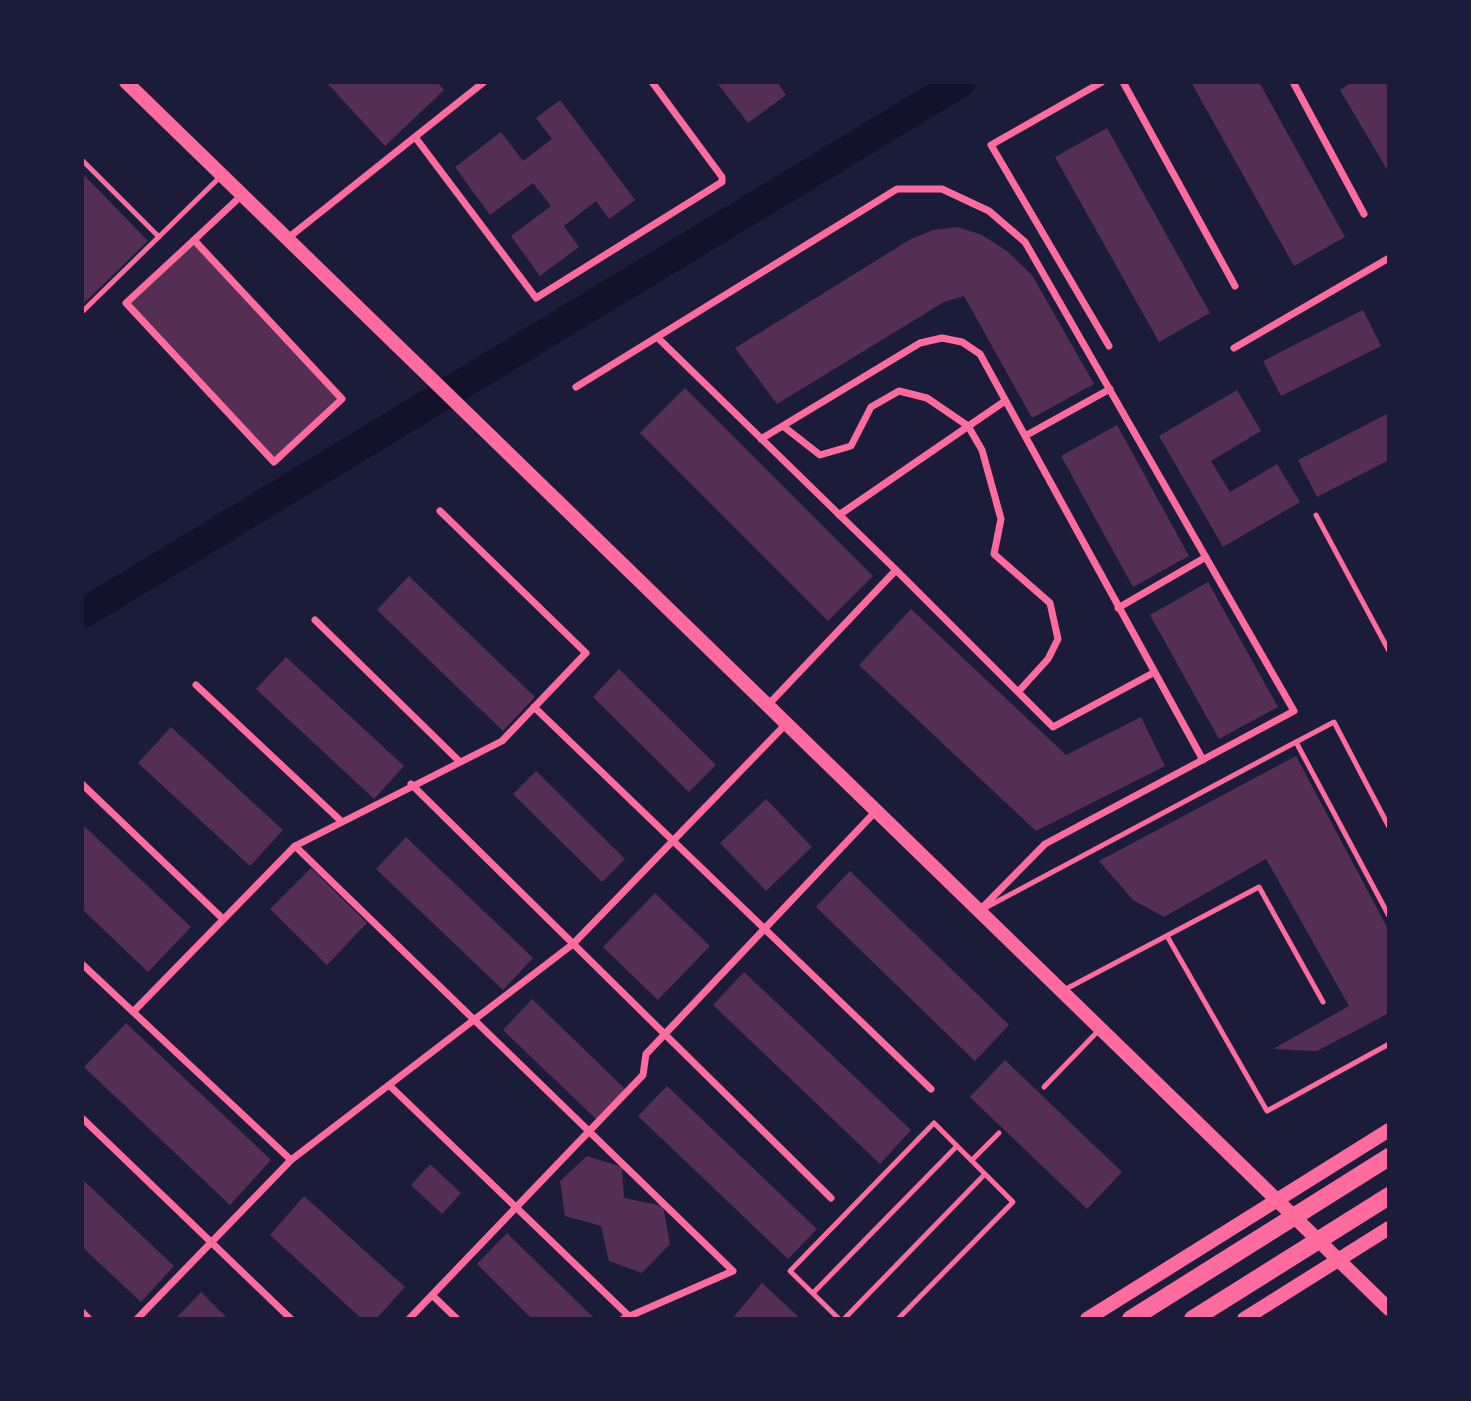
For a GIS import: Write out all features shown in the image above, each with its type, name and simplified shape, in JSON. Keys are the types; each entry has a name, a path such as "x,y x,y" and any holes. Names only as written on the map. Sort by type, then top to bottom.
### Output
{"main road":[{"path":"126,82 1389,1309"},
{"path":"1087,1319 1389,1130"},
{"path":"1131,1319 1389,1157"},
{"path":"1193,1319 1389,1196"},
{"path":"1244,1319 1389,1228"}],"street":[{"path":"288,238 484,82"},
{"path":"415,137 536,298 722,182 722,177 652,82"},
{"path":"1102,82 991,145 1109,346"},
{"path":"1123,82 1235,286"},
{"path":"1293,82 1364,214"},
{"path":"576,387 897,189 942,189 989,211 1025,242 1294,711 1045,845 979,911"},
{"path":"194,240 342,398 274,462 126,303 243,194"},
{"path":"1234,348 1389,258"},
{"path":"656,337 1053,727 1153,673"},
{"path":"761,439 920,343 942,338 962,342 980,354 1203,760"},
{"path":"1025,436 1110,389"},
{"path":"783,426 820,456 851,446 871,407 899,391 927,398 968,426 982,450 1002,519 994,554 1050,603 1058,639 1048,659 1018,692"},
{"path":"839,515 1005,401"},
{"path":"133,1012 295,846 411,784 502,741 586,653 440,511"},
{"path":"1118,608 1206,557"},
{"path":"768,705 896,570"},
{"path":"315,620 459,761"},
{"path":"196,685 341,821"},
{"path":"534,707 931,1089"},
{"path":"137,1319 291,1160 573,944 786,723"},
{"path":"82,784 223,919"},
{"path":"411,784 831,1198"},
{"path":"409,1319 643,1075 646,1054 876,810"},
{"path":"295,846 733,1271 627,1317 389,1085"},
{"path":"82,964 291,1160"},
{"path":"82,1118 291,1319"},
{"path":"432,1295 457,1319"},
{"path":"82,1312 89,1319"}],"lane":[{"path":"82,160 159,237"},
{"path":"82,312 222,175"},
{"path":"1316,515 1389,651"},
{"path":"979,911 1334,722 1389,827"},
{"path":"1296,742 1389,916"},
{"path":"1062,991 1259,887 1323,1002"},
{"path":"1167,936 1267,1111 1389,1044"},
{"path":"1044,1087 1100,1029"},
{"path":"898,1319 1013,1202 972,1160 934,1124 790,1271 841,1319 985,1174"},
{"path":"972,1160 999,1133"},
{"path":"813,1293 957,1146"}],"building":[{"path":"326,82 437,82 444,90 385,146"},
{"path":"777,82 786,95 748,123 718,84"},
{"path":"1191,82 1259,82 1345,237 1294,266"},
{"path":"1352,82 1389,82 1389,173 1340,90"},
{"path":"560,100 635,200 609,219 596,201 564,226 579,247 540,276 511,236 551,206 533,183 490,215 455,167 501,132 523,161 552,139 536,118"},
{"path":"1107,128 1210,313 1159,342 1055,157"},
{"path":"82,173 148,241 82,305"},
{"path":"958,227 982,235 1007,251 1032,275 1094,384 1032,418 964,296 944,302 777,404 735,348 911,239 933,230"},
{"path":"194,240 342,399 274,462 126,303"},
{"path":"1363,310 1381,346 1281,396 1263,361"},
{"path":"685,388 873,576 828,621 640,433"},
{"path":"1237,390 1261,431 1211,461 1230,492 1277,464 1300,502 1223,547 1159,436"},
{"path":"1389,413 1389,460 1317,497 1298,460"},
{"path":"1117,425 1189,556 1133,587 1061,456"},
{"path":"409,576 535,697 503,731 377,610"},
{"path":"1208,582 1278,707 1219,739 1150,615"},
{"path":"911,609 1066,755 1141,717 1165,766 1036,831 859,665"},
{"path":"286,657 404,766 374,799 256,689"},
{"path":"619,669 716,765 689,792 593,697"},
{"path":"171,727 283,830 250,866 138,763"},
{"path":"1296,756 1389,931 1389,1013 1317,1051 1273,1049 1349,1006 1266,859 1164,917 1133,900 1099,861"},
{"path":"536,771 625,859 602,882 513,794"},
{"path":"766,799 812,847 766,891 720,843"},
{"path":"82,824 191,927 148,972 82,909"},
{"path":"406,837 533,958 503,990 376,869"},
{"path":"311,868 367,923 327,965 270,909"},
{"path":"850,871 1009,1025 975,1061 816,907"},
{"path":"655,893 710,946 658,1000 603,947"},
{"path":"744,972 911,1130 880,1164 713,1005"},
{"path":"532,999 625,1089 596,1119 503,1030"},
{"path":"126,1023 271,1160 230,1205 84,1067"},
{"path":"1005,1060 1122,1172 1087,1209 970,1097"},
{"path":"667,1086 817,1229 788,1259 638,1116"},
{"path":"587,1156 622,1167 624,1198 663,1206 670,1244 642,1273 609,1261 601,1226 565,1216 560,1181"},
{"path":"430,1164 461,1193 442,1214 411,1185"},
{"path":"82,1179 174,1266 141,1302 82,1247"},
{"path":"304,1196 405,1287 376,1319 362,1319 270,1235"},
{"path":"507,1233 595,1319 532,1319 477,1264"},
{"path":"762,1283 801,1319 732,1319"},
{"path":"201,1292 228,1319 175,1319"}],"waterway":[{"path":"82,614 961,82"}]}
